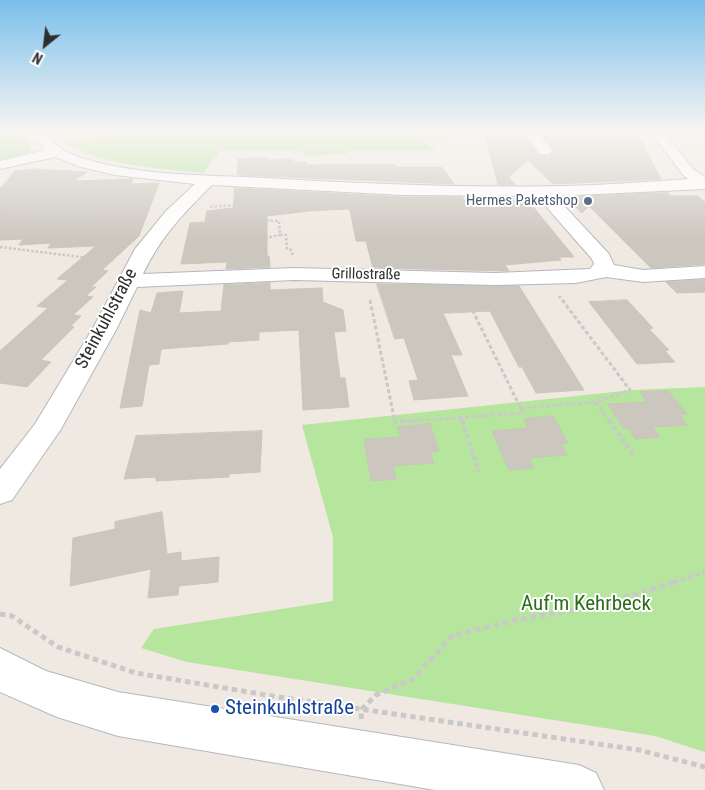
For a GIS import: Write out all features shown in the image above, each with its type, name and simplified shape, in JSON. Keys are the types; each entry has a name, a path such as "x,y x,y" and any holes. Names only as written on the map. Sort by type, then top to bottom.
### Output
{"street":[{"path":"106,168 208,180 340,187 542,191 704,183"},
{"path":"685,168 704,183"},
{"name":"Steinkuhlstraße","path":"0,492 46,429 105,328 145,249 172,215 208,180"},
{"path":"542,191 602,258 604,264 602,270"},
{"name":"Grillostraße","path":"133,272 458,278 576,277 596,274 602,270 643,276 705,272"},
{"path":"0,668 14,677 52,693 118,714 358,752 579,790"}],"path":[{"path":"32,221 92,219 96,209 104,204 107,193 122,189"},
{"path":"260,218 260,220 279,221 280,235"},
{"path":"266,248 266,238 286,235 287,249 291,250 292,254"},
{"path":"0,246 133,272"},
{"path":"370,300 395,422 523,413 458,278"},
{"path":"520,408 596,402 630,390 569,309"},
{"path":"596,402 633,455"},
{"path":"461,417 479,472"},
{"path":"358,752 362,709 376,696 413,679 452,636 516,620 601,605 705,572"},
{"path":"0,614 12,616 58,647 136,673 639,750 705,767"}],"green space":[{"path":"156,168 207,168 203,173"},
{"name":"Auf'm Kehrbeck","path":"705,387 705,752 655,736 187,662 141,648 154,629 333,601 333,537 302,425 633,390"}],"building":[{"path":"237,168 443,168 454,184 237,175"},
{"path":"494,168 519,168 509,177 515,185 498,185"},
{"path":"536,168 655,168 661,179 553,184"},
{"path":"35,169 87,172 74,181 133,179 131,184 159,183 139,236 102,270 108,271 91,287 96,287 86,296 93,297 73,315 81,316 71,326 74,327 41,360 51,362 27,387 0,383 0,351 48,308 37,306 68,280 57,279 96,246 48,248 51,243 19,245 23,239 0,240 0,189 15,171"},
{"path":"235,188 403,197 462,197 465,201 526,198 574,257 559,257 561,260 505,265 509,271 373,268 366,241 356,241 350,210 347,209 267,216 267,256 269,256 270,267 226,269 227,262 181,264 190,223 205,222 207,211 233,208"},
{"path":"668,193 670,196 697,196 705,202 705,264 651,268 589,206 582,213 566,197"},
{"path":"705,280 705,292 677,293 666,282"},
{"path":"270,283 270,290 322,288 323,302 343,310 346,331 334,332 340,378 345,378 349,407 303,410 299,330 259,332 259,340 161,349 159,364 149,365 142,406 120,408 140,310 151,313 157,293 183,291 179,313 221,311 224,285"},
{"path":"377,284 519,286 584,390 536,393 522,367 519,367 490,311 443,313 462,355 451,355 468,396 414,400 409,381 418,380 404,338 395,339"},
{"path":"627,300 653,328 649,329 669,350 665,351 675,362 637,364 589,302"},
{"path":"668,391 687,414 680,415 687,425 652,427 660,437 635,439 629,429 624,429 608,404 647,402 640,392"},
{"path":"553,416 568,443 561,443 567,455 529,458 534,468 509,470 492,431 528,428 524,419"},
{"path":"430,424 439,451 430,452 434,463 393,466 396,479 371,481 364,439 400,437 398,427"},
{"path":"262,431 260,472 229,474 229,477 156,481 156,477 124,479 136,436"},
{"path":"162,512 167,554 181,552 181,561 219,557 218,582 179,586 178,595 148,598 151,569 70,586 73,538 115,529 115,522"}],"place":[{"name":"Hermes Paketshop","path":"588,201"},
{"name":"Steinkuhlstraße","path":"215,709"}]}
